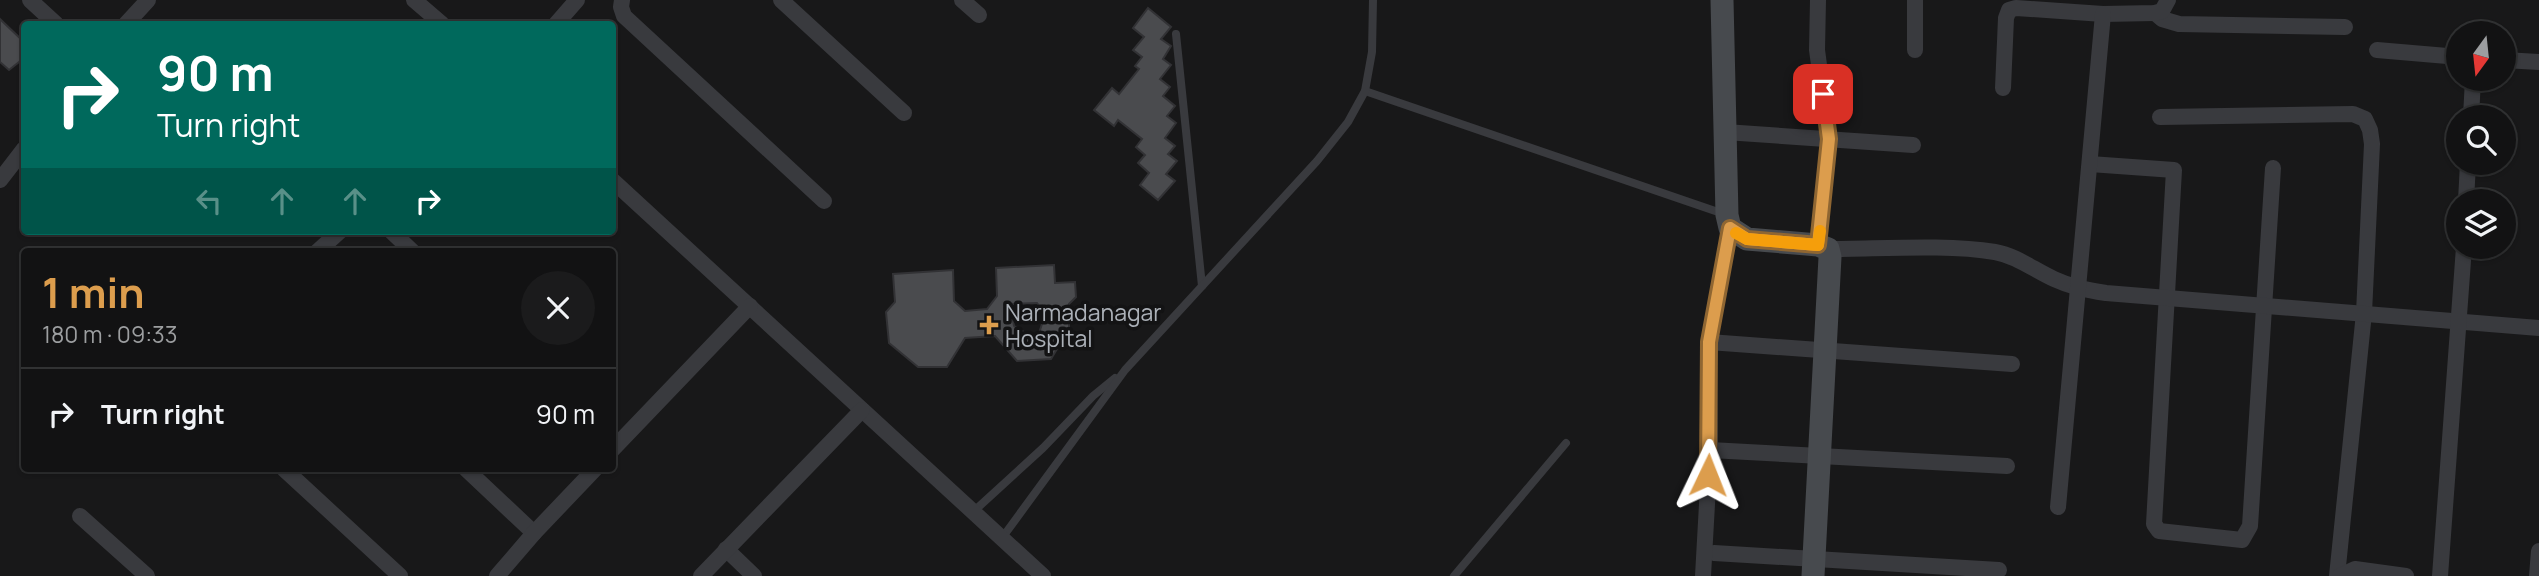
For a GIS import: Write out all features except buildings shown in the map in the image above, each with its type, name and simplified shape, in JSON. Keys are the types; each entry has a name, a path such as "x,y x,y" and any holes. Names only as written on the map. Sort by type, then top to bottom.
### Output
{"main road":[{"path":"1722,0 1728,222 1747,239 1823,247 1830,269 1813,567"}],"street":[{"path":"30,0 53,21"},
{"path":"129,21 148,0"},
{"path":"414,0 438,21"},
{"path":"558,21 577,0"},
{"path":"622,0 624,16 824,201"},
{"path":"781,0 904,113"},
{"path":"962,0 979,15"},
{"path":"1818,0 1817,50 1829,139 1823,247 1997,252 2021,260 2052,278 2079,289 2539,328"},
{"path":"1915,0 1915,50"},
{"path":"2003,88 2006,18 2009,10 2015,8 2104,14 2155,13 2162,11 2168,0"},
{"path":"2155,13 2162,19 2179,24 2345,27"},
{"path":"2058,507 2104,14"},
{"path":"2377,50 2446,56"},
{"path":"2516,61 2539,62"},
{"path":"2160,117 2353,114 2365,119 2370,130 2372,144 2364,313 2339,576"},
{"path":"1725,132 1913,145"},
{"path":"0,180 21,153"},
{"path":"2090,164 2175,170 2154,524 2159,531 2242,540 2250,526 2273,168"},
{"path":"616,184 1043,576"},
{"path":"1703,576 1710,450 1709,342 1728,222"},
{"path":"321,248 336,235"},
{"path":"395,235 409,248"},
{"path":"2440,576 2463,259"},
{"path":"616,444 750,306"},
{"path":"1709,342 2012,364"},
{"path":"701,576 862,410"},
{"path":"1710,450 2007,466"},
{"path":"287,472 400,576"},
{"path":"469,472 534,533"},
{"path":"497,576 592,472"},
{"path":"80,516 147,576"},
{"path":"726,549 754,576"},
{"path":"2537,576 2539,551"},
{"path":"1714,553 1813,567 2000,570"},
{"path":"2339,576 2354,569 2406,576"}],"lane":[{"path":"1002,539 1125,370 1317,161 1348,122 1365,91 1372,52 1373,0"},
{"path":"1176,34 1202,286"},
{"path":"1365,91 1728,222"},
{"path":"973,512 1093,396 1125,370"},
{"path":"1454,576 1566,443"}],"slow traffic":[{"path":"1736,233 1747,239 1818,245 1820,231"}],"place":[{"name":"Narmadanagar Hospital","path":"989,325"}],"route":[{"path":"1708,475 1709,342 1730,228 1747,239 1818,245 1829,139 1823,94"}]}
